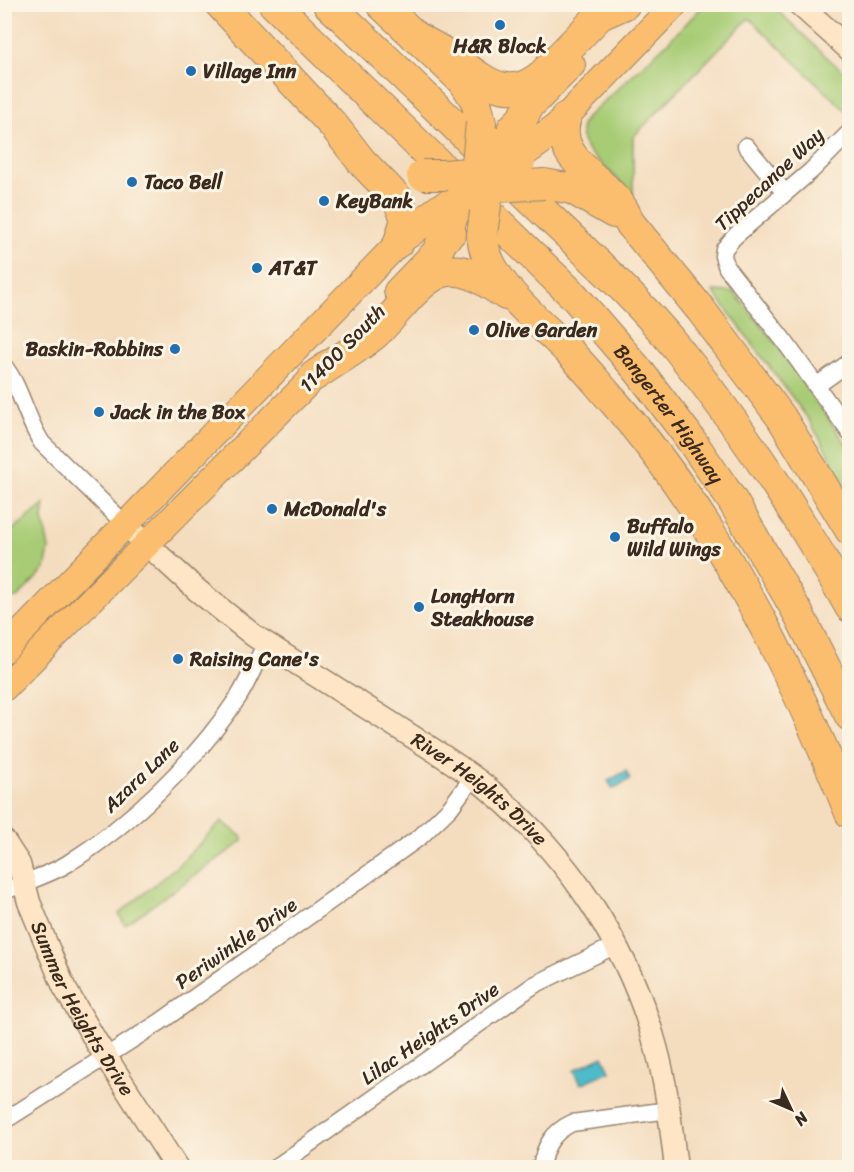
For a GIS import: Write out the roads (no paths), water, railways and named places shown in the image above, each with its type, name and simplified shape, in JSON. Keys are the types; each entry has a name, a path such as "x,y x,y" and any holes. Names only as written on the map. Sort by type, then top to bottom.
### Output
{"highway":[{"path":"220,4 334,126 362,162 393,192 401,204 406,219 403,238"},
{"name":"Bangerter Highway","path":"274,4 574,296 638,370 686,433 732,500 798,613 849,716"},
{"path":"328,4 616,280 675,346 728,413 772,476 815,544 849,608"},
{"path":"381,4 464,82 476,101 485,175 486,254 490,264 521,304 575,358 634,426 705,526 778,653 828,761 849,813"},
{"path":"415,36 458,62 486,83 503,88 518,88 535,81 543,74 600,15 628,4"},
{"path":"403,238 485,175 560,124 569,153 622,206 629,222 701,310 781,417 849,530"},
{"path":"334,126 385,164 400,171 438,176 485,175 560,186 582,193 629,222"},
{"path":"439,248 485,175"},
{"path":"314,376 375,334 420,287 442,272 460,271 474,275 521,304"}],"main road":[{"path":"485,175 628,4"},
{"path":"560,124 675,4"},
{"name":"11400 South","path":"4,650 127,526 403,238"},
{"name":"11400 South","path":"4,688 146,543 275,418 439,248"}],"street":[{"path":"799,4 849,50"},
{"name":"Tippecanoe Way","path":"849,132 826,157 734,237 724,249 723,255 730,273 785,342 849,433"},
{"path":"746,146 785,193"},
{"path":"816,386 849,362"},
{"path":"4,366 15,384 33,429 42,443 127,526"},
{"name":"River Heights Drive","path":"127,526 228,616 266,644 473,777 508,806 552,850 589,901 616,945 646,1016 656,1047 669,1110 676,1167"},
{"name":"Azara Lane","path":"14,888 73,860 112,832 157,792 195,752 238,698 266,644"},
{"name":"Periwinkle Drive","path":"4,1121 193,999 420,837 450,808 473,777"},
{"name":"Summer Heights Drive","path":"4,841 18,864 14,888 40,932 64,987 177,1167"},
{"name":"Lilac Heights Drive","path":"275,1167 534,985 616,945"},
{"path":"541,1167 550,1139 563,1127 572,1123 669,1110"}],"water":[{"path":"626,771 630,779 613,789 608,781"},
{"path":"603,1056 610,1071 581,1084 574,1070"}],"place":[{"name":"H&R Block","path":"500,25"},
{"name":"Village Inn","path":"191,71"},
{"name":"Taco Bell","path":"132,182"},
{"name":"KeyBank","path":"324,201"},
{"name":"AT&T","path":"257,268"},
{"name":"Olive Garden","path":"474,330"},
{"name":"Baskin-Robbins","path":"175,349"},
{"name":"Jack in the Box","path":"99,412"},
{"name":"McDonald's","path":"272,509"},
{"name":"Buffalo Wild Wings","path":"615,537"},
{"name":"LongHorn Steakhouse","path":"419,607"},
{"name":"Raising Cane's","path":"178,659"}]}
